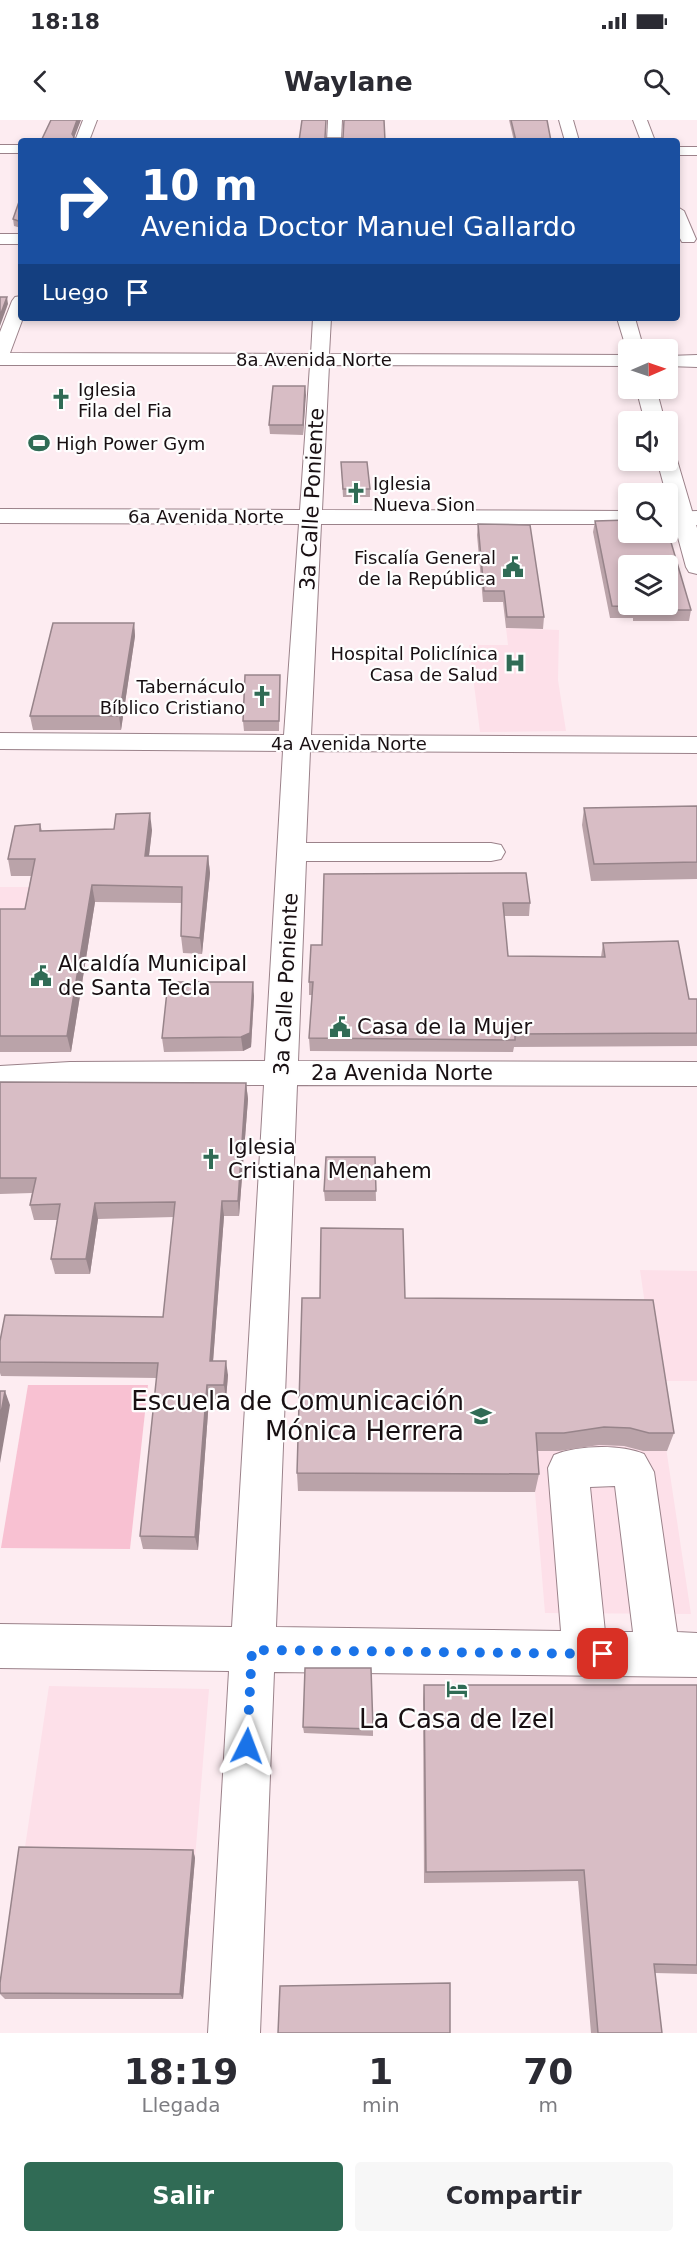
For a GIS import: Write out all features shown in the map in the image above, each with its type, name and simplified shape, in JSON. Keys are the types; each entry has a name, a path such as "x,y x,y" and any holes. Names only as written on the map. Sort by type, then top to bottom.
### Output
{"street":[{"path":"83,138 90,120"},
{"path":"334,138 335,120"},
{"path":"566,120 571,138"},
{"path":"640,120 647,138"},
{"path":"0,149 18,149"},
{"path":"680,151 697,151"},
{"path":"680,221 687,239"},
{"path":"0,239 18,239"},
{"path":"0,357 18,309"},
{"name":"3a Calle Poniente","path":"234,2033 297,742 322,321"},
{"path":"627,321 632,339"},
{"name":"8a Avenida Norte","path":"0,357 618,360"},
{"path":"678,361 697,361"},
{"path":"670,471 697,567"},
{"name":"6a Avenida Norte","path":"0,516 618,518"},
{"name":"4a Avenida Norte","path":"0,741 697,745"},
{"path":"292,852 491,852"},
{"name":"2a Avenida Norte","path":"0,1078 32,1078 70,1074 697,1074"},
{"path":"0,1646 677,1655 634,1472 630,1467 568,1468 585,1653"}],"shaded area":[{"name":"Hospital Policlínica Casa de Salud","path":"506,628 559,630 558,680 566,731 480,732 469,645 508,645"},
{"path":"0,887 36,887 28,926 0,926"},
{"name":"Escuela de Comunicación Mónica Herrera","path":"640,1270 697,1271 697,1381 656,1381 691,1614 545,1613 535,1492 298,1491 303,1317 647,1318"},
{"path":"28,1385 148,1385 130,1549 1,1548"},
{"path":"49,1686 209,1689 195,1858 24,1854"}],"building":[{"path":"51,120 77,120 72,134 74,138 42,138"},
{"path":"302,120 326,120 325,138 299,138"},
{"path":"344,120 384,120 385,138 343,138"},
{"path":"511,120 547,120 550,138 515,138"},
{"path":"18,205 18,221 13,219"},
{"path":"0,297 7,297 0,316"},
{"path":"273,386 305,386 303,425 269,425"},
{"path":"341,462 367,462 370,489 343,489"},
{"path":"618,520 618,543 671,543 675,555 618,555 618,606 612,606 595,521"},
{"path":"478,524 530,525 544,617 507,617 504,591 484,591"},
{"path":"678,566 691,610 678,610"},
{"path":"53,623 134,623 119,716 30,716"},
{"path":"245,675 280,675 279,721 243,721"},
{"path":"697,806 697,862 594,864 584,808"},
{"path":"150,813 145,856 208,856 200,938 181,936 182,887 92,885 67,1036 0,1036 0,909 25,909 35,859 8,859 15,826 40,824 40,831 114,829 116,814"},
{"path":"526,873 530,903 503,903 508,956 605,957 603,943 678,941 689,999 697,999 697,1033 515,1034 515,1040 309,1038 313,982 309,982 311,945 322,945 324,874"},
{"path":"168,982 253,982 250,1033 241,1037 162,1038"},
{"path":"0,1082 246,1083 238,1201 222,1201 210,1361 226,1361 224,1385 207,1385 195,1537 140,1536 158,1363 0,1362 0,1341 5,1315 163,1317 175,1202 95,1203 86,1259 51,1259 60,1204 30,1205 36,1178 0,1178"},
{"path":"326,1157 375,1157 376,1191 324,1191"},
{"path":"321,1228 403,1229 405,1298 653,1300 674,1433 649,1433 630,1428 604,1427 564,1433 536,1433 539,1474 297,1473 302,1298 320,1298"},
{"path":"0,1391 5,1391 0,1418"},
{"path":"305,1668 371,1668 373,1729 303,1727"},
{"path":"424,1685 697,1685 697,1965 654,1964 662,2033 598,2033 584,1870 426,1872"},
{"path":"19,1847 193,1850 180,1994 0,1993"},
{"path":"450,1983 450,2033 278,2033 280,1986"}],"place":[{"name":"Iglesia Fila del Fia","path":"61,399"},
{"name":"High Power Gym","path":"39,443"},
{"name":"Iglesia Nueva Sion","path":"356,493"},
{"name":"Fiscalía General de la República","path":"513,567"},
{"name":"Hospital Policlínica Casa de Salud","path":"515,663"},
{"name":"Tabernáculo Bíblico Cristiano","path":"262,696"},
{"name":"Alcaldía Municipal de Santa Tecla","path":"41,976"},
{"name":"Casa de la Mujer","path":"340,1027"},
{"name":"Iglesia Cristiana Menahem","path":"211,1159"},
{"name":"Escuela de Comunicación Mónica Herrera","path":"481,1416"},
{"name":"La Casa de Izel","path":"457,1689"}],"route":[{"path":"247,1746 252,1650 603,1654"}]}
